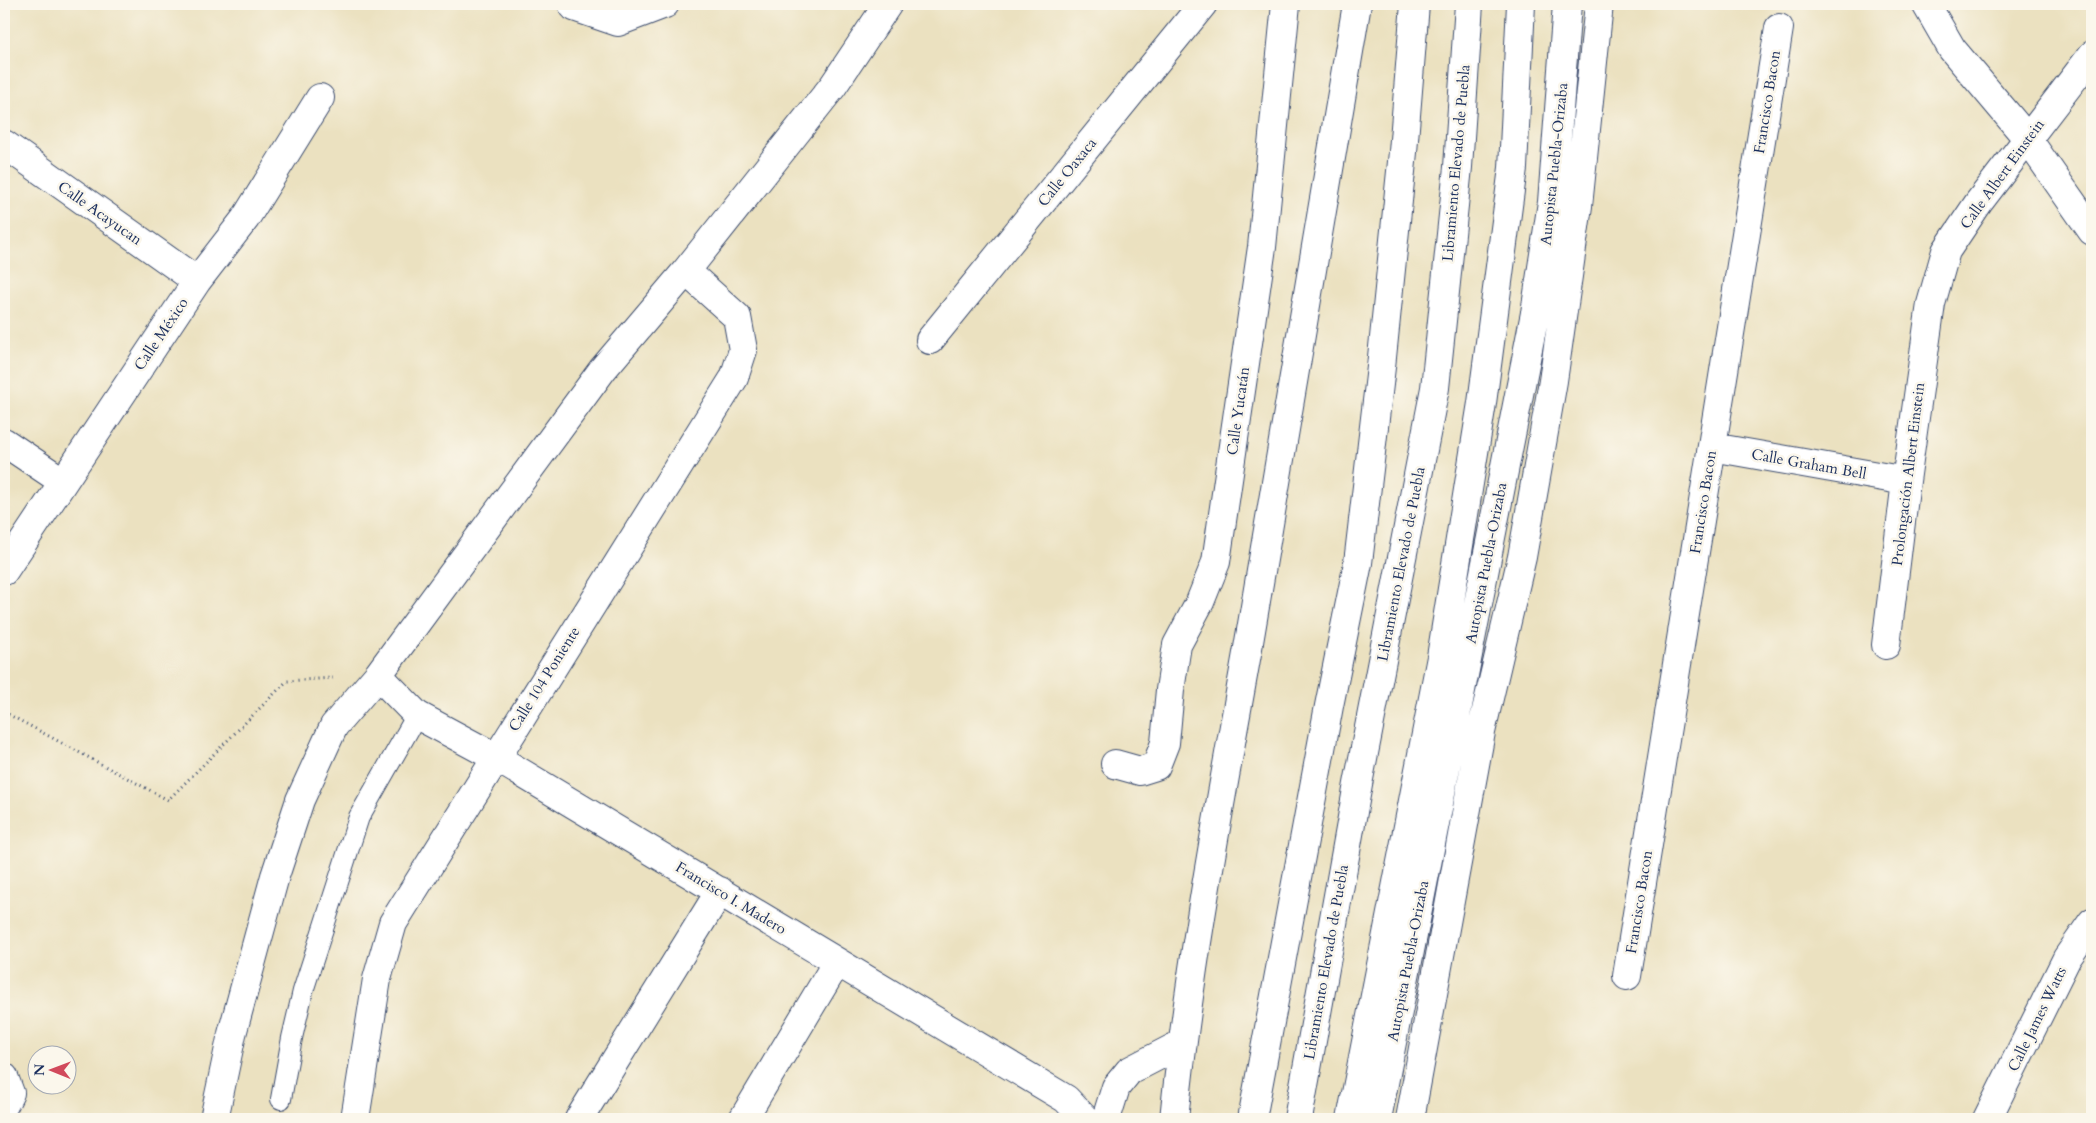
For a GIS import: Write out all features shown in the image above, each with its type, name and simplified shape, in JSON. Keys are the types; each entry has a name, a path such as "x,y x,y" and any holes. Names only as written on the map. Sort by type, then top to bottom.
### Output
{"main road":[{"path":"572,4 574,7 618,22 665,4"},
{"path":"214,1119 232,1034 275,876 300,800 334,726 378,675 603,369 686,271 833,86 888,4"},
{"name":"Calle Oaxaca","path":"930,340 1203,4"},
{"name":"Calle Yucatán","path":"1115,764 1140,771 1156,766 1165,743 1170,690 1178,646 1200,602 1216,562 1262,247 1286,4"},
{"path":"1174,1119 1181,1044 1200,913 1357,4"},
{"path":"1252,1119 1329,706 1358,563 1382,367 1415,4"},
{"name":"Libramiento Elevado de Puebla","path":"1298,1119 1358,784 1435,388 1458,168 1469,4"},
{"path":"1352,1119 1441,657 1482,402 1513,168 1522,4"},
{"name":"Autopista Puebla-Orizaba","path":"1377,1119 1535,313 1552,202 1567,4"},
{"path":"1410,1119 1481,732 1522,557 1554,381 1578,206 1598,4"},
{"path":"1926,4 1952,48 2027,138 2092,231"},
{"name":"Francisco Bacon","path":"1627,976 1779,28"},
{"name":"Calle Albert Einstein","path":"1931,304 1946,251 1979,202 2092,55"},
{"name":"Calle México","path":"4,571 197,281 245,219 320,98"},
{"name":"Calle Acayucan","path":"4,144 197,281"},
{"name":"Calle 104 Poniente","path":"355,1119 377,980 393,923 495,757 734,378 743,350 737,317 686,271"},
{"name":"Prolongación Albert Einstein","path":"1886,645 1906,481 1931,304"},
{"path":"4,442 62,482"},
{"name":"Calle Graham Bell","path":"1712,447 1906,481"},
{"name":"Francisco I. Madero","path":"378,675 417,715 495,757 1066,1099 1085,1119"},
{"path":"579,1119 720,891"},
{"name":"Calle James Watts","path":"1987,1119 2067,958 2092,922"},
{"path":"743,1119 837,962"},
{"path":"1106,1119 1116,1087 1129,1071 1181,1044"},
{"path":"4,1077 10,1093 4,1105"}],"lane":[{"path":"281,1098 303,991 359,817 417,715"}],"path":[{"path":"4,712 168,800 287,681 378,675"}]}
